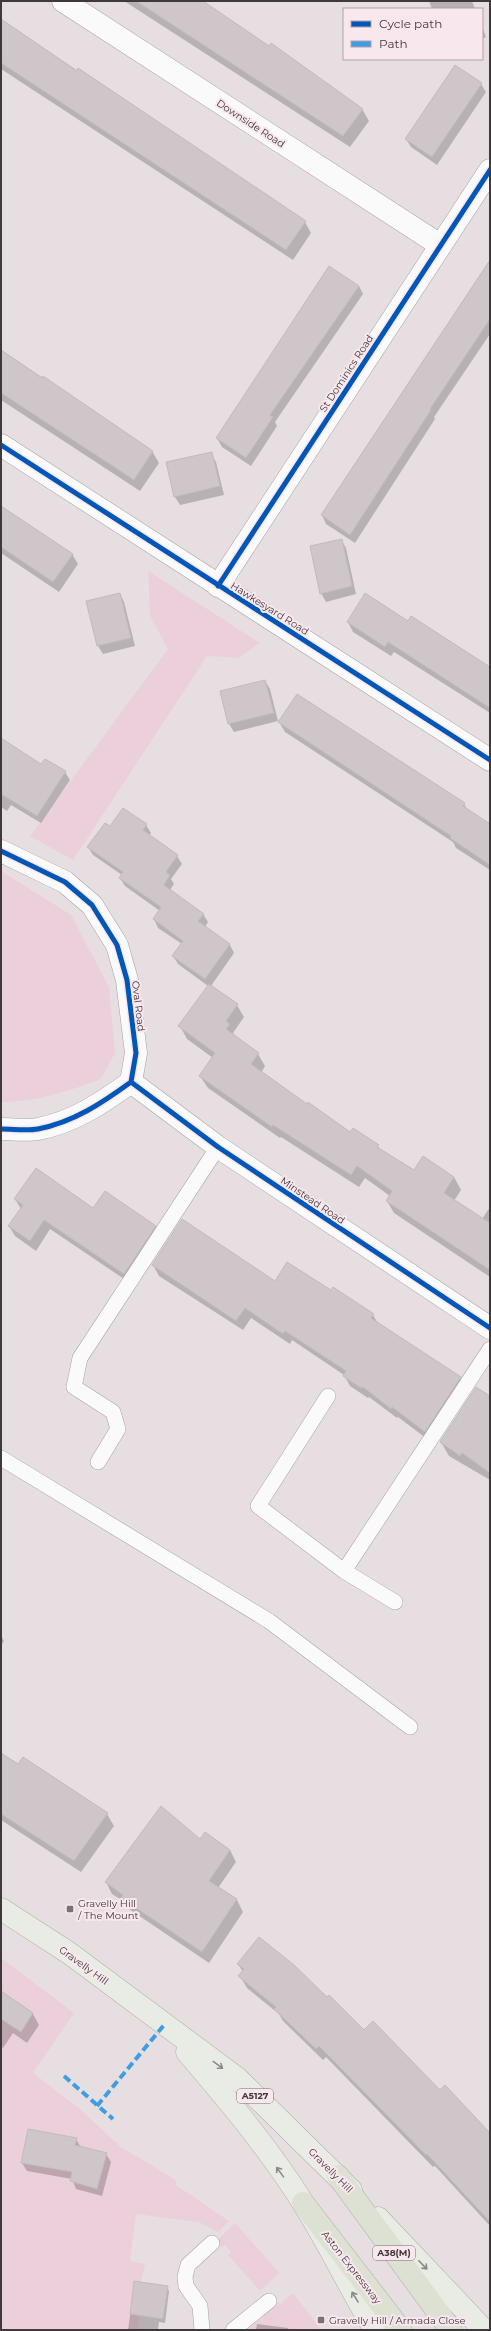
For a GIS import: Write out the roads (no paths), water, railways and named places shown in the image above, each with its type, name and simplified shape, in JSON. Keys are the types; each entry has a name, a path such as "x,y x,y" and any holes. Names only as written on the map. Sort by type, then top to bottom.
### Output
{"highway":[{"name":"A38(M)","path":"338,2176 451,2330"},
{"name":"Aston Expressway","path":"303,2203 401,2330"}],"main road":[{"name":"Gravelly Hill","path":"1,1909 68,1953 237,2078 338,2176 484,2330"},
{"name":"Gravelly Hill","path":"164,2025 237,2112 303,2203 350,2290 375,2330"}],"street":[{"name":"Downside Road","path":"63,1 440,245"},
{"name":"St Dominics Road","path":"218,586 490,170"},
{"name":"Hawkesyard Road","path":"1,445 490,760"},
{"name":"Oval Road","path":"1,851 65,882 92,904 117,945 127,980 136,1053 131,1082"},
{"path":"1,1129 37,1129 73,1118 99,1106 131,1082"},
{"name":"Minstead Road","path":"131,1082 218,1147 490,1328"}],"lane":[{"path":"98,1462 118,1429 113,1412 74,1387 80,1358 218,1147"},
{"path":"344,1571 490,1349"},
{"path":"328,1396 258,1506 344,1571 395,1602"},
{"path":"1,1458 269,1621 410,1727"},
{"path":"202,2330 200,2306 186,2286 185,2277 188,2266 212,2243"},
{"path":"233,2330 269,2301"}],"place":[{"name":"Gravelly Hill / The Mount","path":"70,1909"},
{"name":"Gravelly Hill / Armada Close","path":"321,2320"}]}
